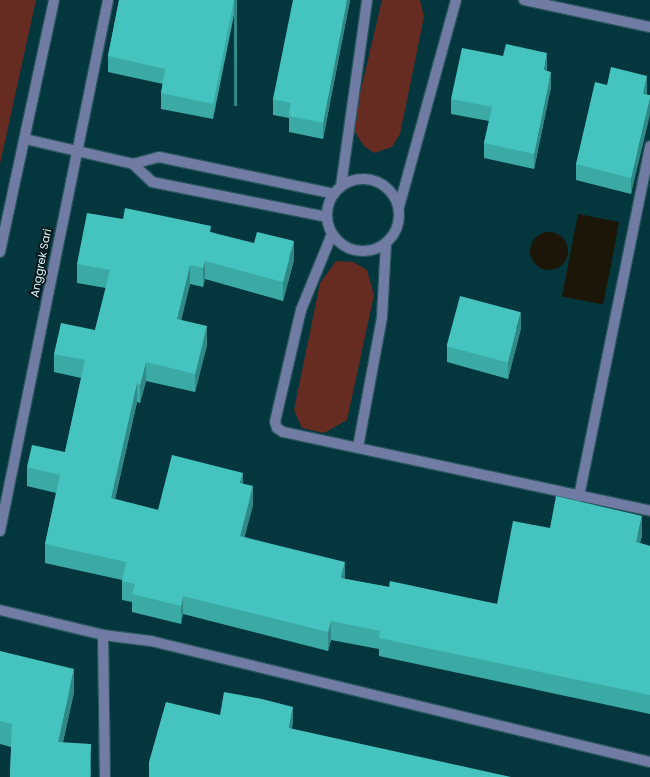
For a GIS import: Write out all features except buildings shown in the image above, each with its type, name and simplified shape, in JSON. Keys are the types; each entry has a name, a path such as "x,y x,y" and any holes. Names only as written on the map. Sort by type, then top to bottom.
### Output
{"street":[{"path":"0,252 54,0"},
{"name":"Anggrek Sari","path":"0,531 108,0"},
{"path":"367,0 337,190 327,217 332,234 347,248 356,251 377,250 386,244 398,227 398,207 456,0"},
{"path":"524,0 650,27"},
{"path":"25,139 133,164 159,157 337,190 360,179 380,183 395,197 398,207"},
{"path":"579,496 650,146"},
{"path":"133,164 152,182 327,217"},
{"path":"332,234 307,287 275,422 283,432 650,511"},
{"path":"358,447 382,317 386,244"},
{"path":"0,610 103,635 151,641 650,762"},
{"path":"103,635 105,777"}],"shaded area":[{"path":"0,0 36,0 0,164"},
{"path":"382,0 420,0 424,17 400,134 392,147 374,153 364,146 355,132 355,115"},
{"path":"578,214 619,222 603,304 562,296"},
{"path":"545,232 553,232 560,235 565,240 568,251 565,262 560,267 553,270 545,270 538,267 533,262 530,255 530,247 533,240 538,235"},
{"path":"336,261 353,262 367,270 374,295 347,420 324,433 302,428 294,410 320,283"}]}
